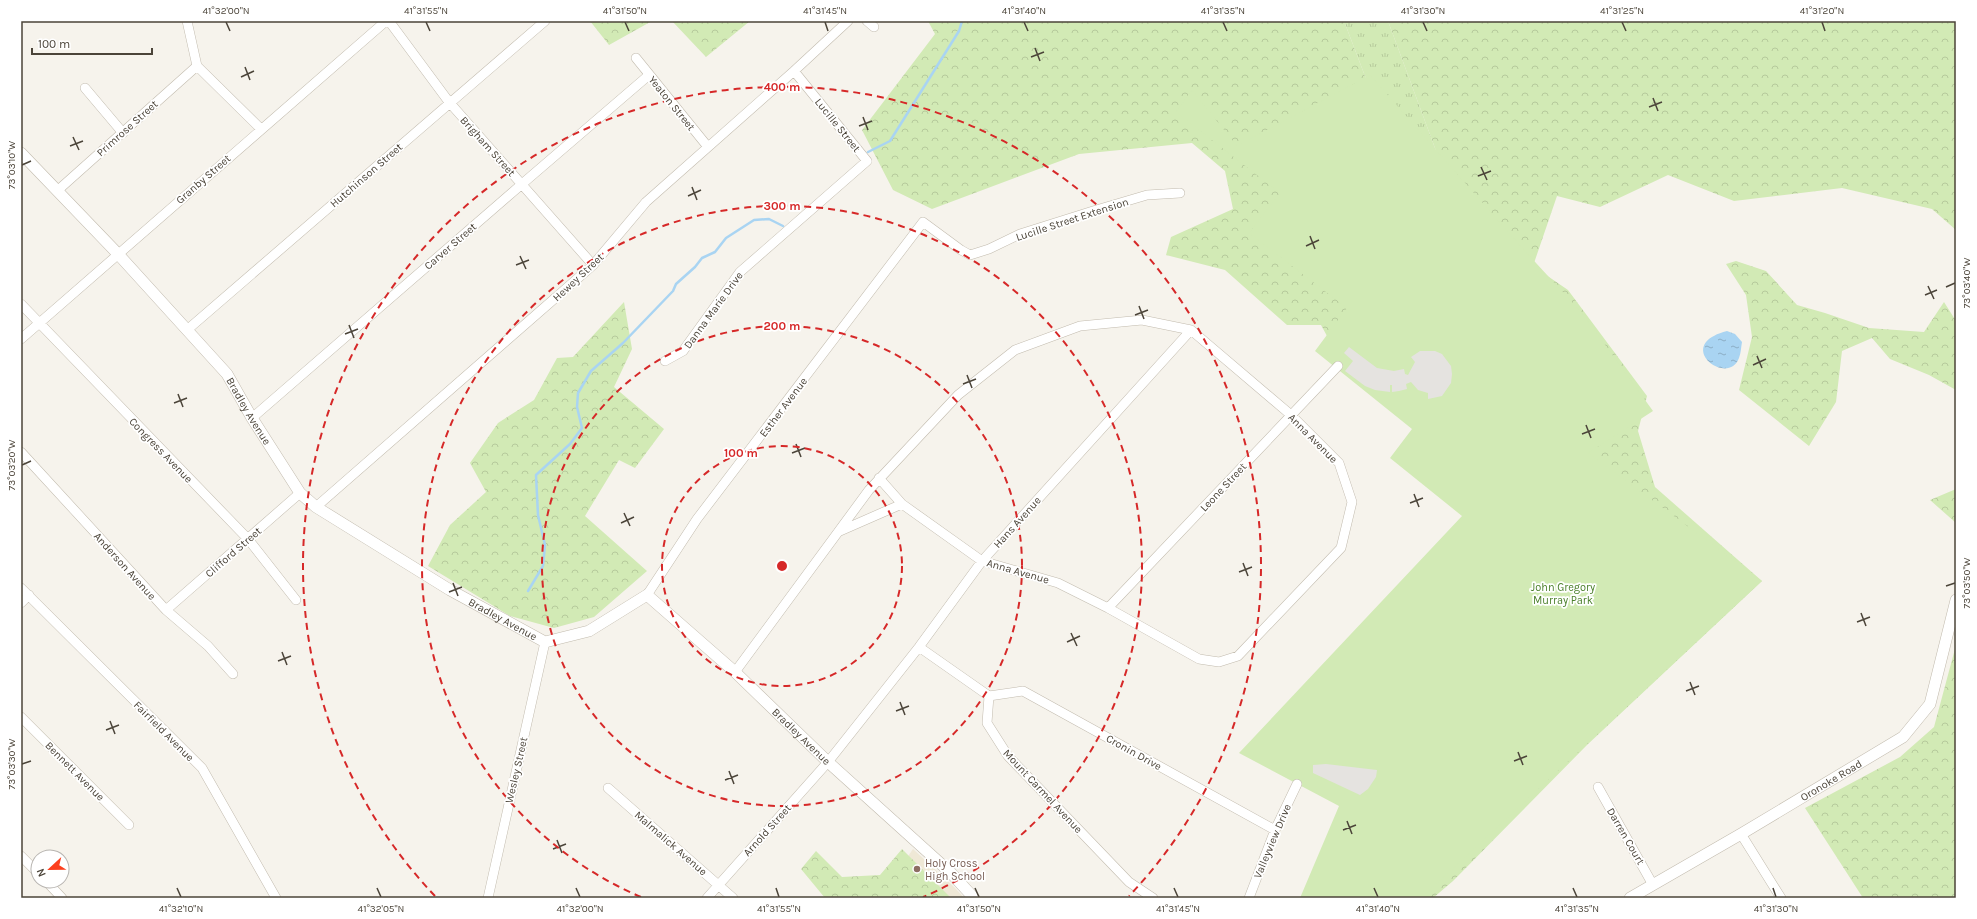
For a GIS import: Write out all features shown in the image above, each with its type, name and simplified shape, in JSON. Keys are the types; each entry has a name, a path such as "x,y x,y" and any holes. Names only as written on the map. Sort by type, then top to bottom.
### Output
{"street":[{"path":"187,21 197,66 260,129"},
{"name":"Brigham Street","path":"388,21 449,102 593,265"},
{"name":"Granby Street","path":"21,339 38,322 260,129 388,21"},
{"name":"Hutchinson Street","path":"187,330 449,102 545,21"},
{"name":"Hewey Street","path":"316,507 593,265 646,202 794,71 848,21"},
{"name":"Yeaton Street","path":"636,58 708,147"},
{"name":"Primrose Street","path":"57,191 197,66"},
{"name":"Lucille Street","path":"794,71 867,160"},
{"name":"Carver Street","path":"252,418 650,75"},
{"path":"85,88 123,133"},
{"name":"Bradley Avenue","path":"21,153 118,254 227,374 252,418 300,493 316,507 450,590 545,642 589,631 646,595 735,672 828,762 951,873 974,898"},
{"name":"Danna Marie Drive","path":"665,360 683,352 740,272 867,160"},
{"name":"Lucille Street Extension","path":"923,222 966,254 982,252 1041,227 1147,195 1180,192"},
{"name":"Esther Avenue","path":"646,595 697,519 923,222"},
{"name":"Congress Avenue","path":"21,304 248,539 296,600"},
{"name":"Anna Avenue","path":"735,672 879,478 958,395 1014,350 1080,326 1142,320 1191,330 1292,415 1339,463 1352,502 1341,548 1238,656 1219,662 1199,659 1108,608 1058,583 982,561 902,504 879,478"},
{"name":"Hans Avenue","path":"828,762 919,647 982,561 1191,330"},
{"name":"Leone Street","path":"1108,608 1338,366"},
{"name":"Anderson Avenue","path":"21,452 166,610 208,646 232,674"},
{"name":"Clifford Street","path":"166,610 300,493"},
{"path":"838,532 902,504"},
{"name":"Fairfield Avenue","path":"21,588 202,768 276,898"},
{"path":"21,603 28,596"},
{"name":"Oronoke Road","path":"1630,898 1741,834 1903,737 1930,704 1956,600"},
{"name":"Wesley Street","path":"488,898 545,642"},
{"path":"919,647 989,696"},
{"name":"Cronin Drive","path":"989,696 1023,691 1275,830"},
{"name":"Mount Carmel Avenue","path":"989,696 987,723 1008,756 1129,882 1153,898"},
{"name":"Bennett Avenue","path":"21,717 129,825"},
{"name":"Arnold Street","path":"707,898 828,762"},
{"name":"Valleyview Drive","path":"1248,898 1275,830 1297,784"},
{"name":"Darren Court","path":"1598,787 1653,885"},
{"name":"Malmalick Avenue","path":"608,788 732,898"},
{"path":"1741,834 1782,898"},
{"path":"21,856 30,865"},
{"path":"54,889 62,898"}],"shaded area":[{"path":"1349,347 1377,368 1394,371 1404,369 1405,374 1408,375 1415,362 1411,357 1420,351 1435,351 1442,354 1451,366 1451,383 1442,396 1428,399 1428,393 1418,390 1411,382 1406,384 1407,389 1399,391 1392,392 1392,385 1390,385 1390,392 1375,390 1365,386 1345,371 1353,361 1344,353"},
{"path":"1326,764 1377,770 1376,777 1368,789 1360,795 1313,773 1313,765"},
{"name":"Holy Cross High School","path":"913,849 955,888 964,898 880,898"}],"green space":[{"path":"590,21 652,21 609,45"},
{"path":"672,21 750,21 706,57"},
{"path":"928,21 1344,21 1446,289 1333,347 1321,325 1287,325 1225,270 1166,255 1171,237 1233,209 1225,171 1192,143 1079,154 932,209 893,190 862,130 935,34"},
{"path":"1344,21 1388,21 1483,278 1446,289"},
{"path":"1388,21 1956,21 1956,230 1932,209 1842,188 1734,201 1668,175 1600,207 1557,196 1533,266 1568,290 1647,396 1638,431 1655,487 1762,581 1587,745 1453,881 1433,898 1362,898 1510,706 1483,278"},
{"name":"John Gregory Murray Park","path":"1370,75 1525,251 1582,313 1653,411 1588,453 1762,581 1421,898 1300,898 1339,806 1239,753 1462,516 1390,458 1412,429 1315,351 1347,308 1249,233 1280,193 1176,112 1192,90 1237,146"},
{"path":"1736,261 1766,271 1797,305 1869,328 1924,332 1944,302 1956,321 1956,390 1929,375 1890,359 1872,338 1842,351 1836,402 1809,446 1739,390 1752,337 1746,295 1726,264"},
{"path":"624,302 632,349 614,387 664,429 635,468 619,460 585,516 647,571 594,617 554,628 510,616 428,566 450,525 486,492 470,463 498,423 534,400 557,358 573,357"},
{"path":"1956,489 1956,523 1930,500"},
{"path":"1956,645 1956,898 1863,898 1805,808 1900,757 1934,727"},
{"path":"902,849 951,898 825,898 801,869 816,851 842,877 880,875"}],"water":[{"path":"1727,331 1735,334 1742,342 1739,358 1733,366 1725,368 1716,366 1708,361 1704,354 1704,345 1711,337"}],"waterway":[{"path":"868,152 890,141 959,31 962,21"},
{"path":"528,591 543,566 545,545 538,515 536,475 570,444 582,428 577,407 578,393 591,371 623,343 673,291 676,284 695,267 702,258 715,252 726,238 754,220 769,219 783,226"}],"place":[{"name":"Holy Cross High School","path":"917,869"}]}
